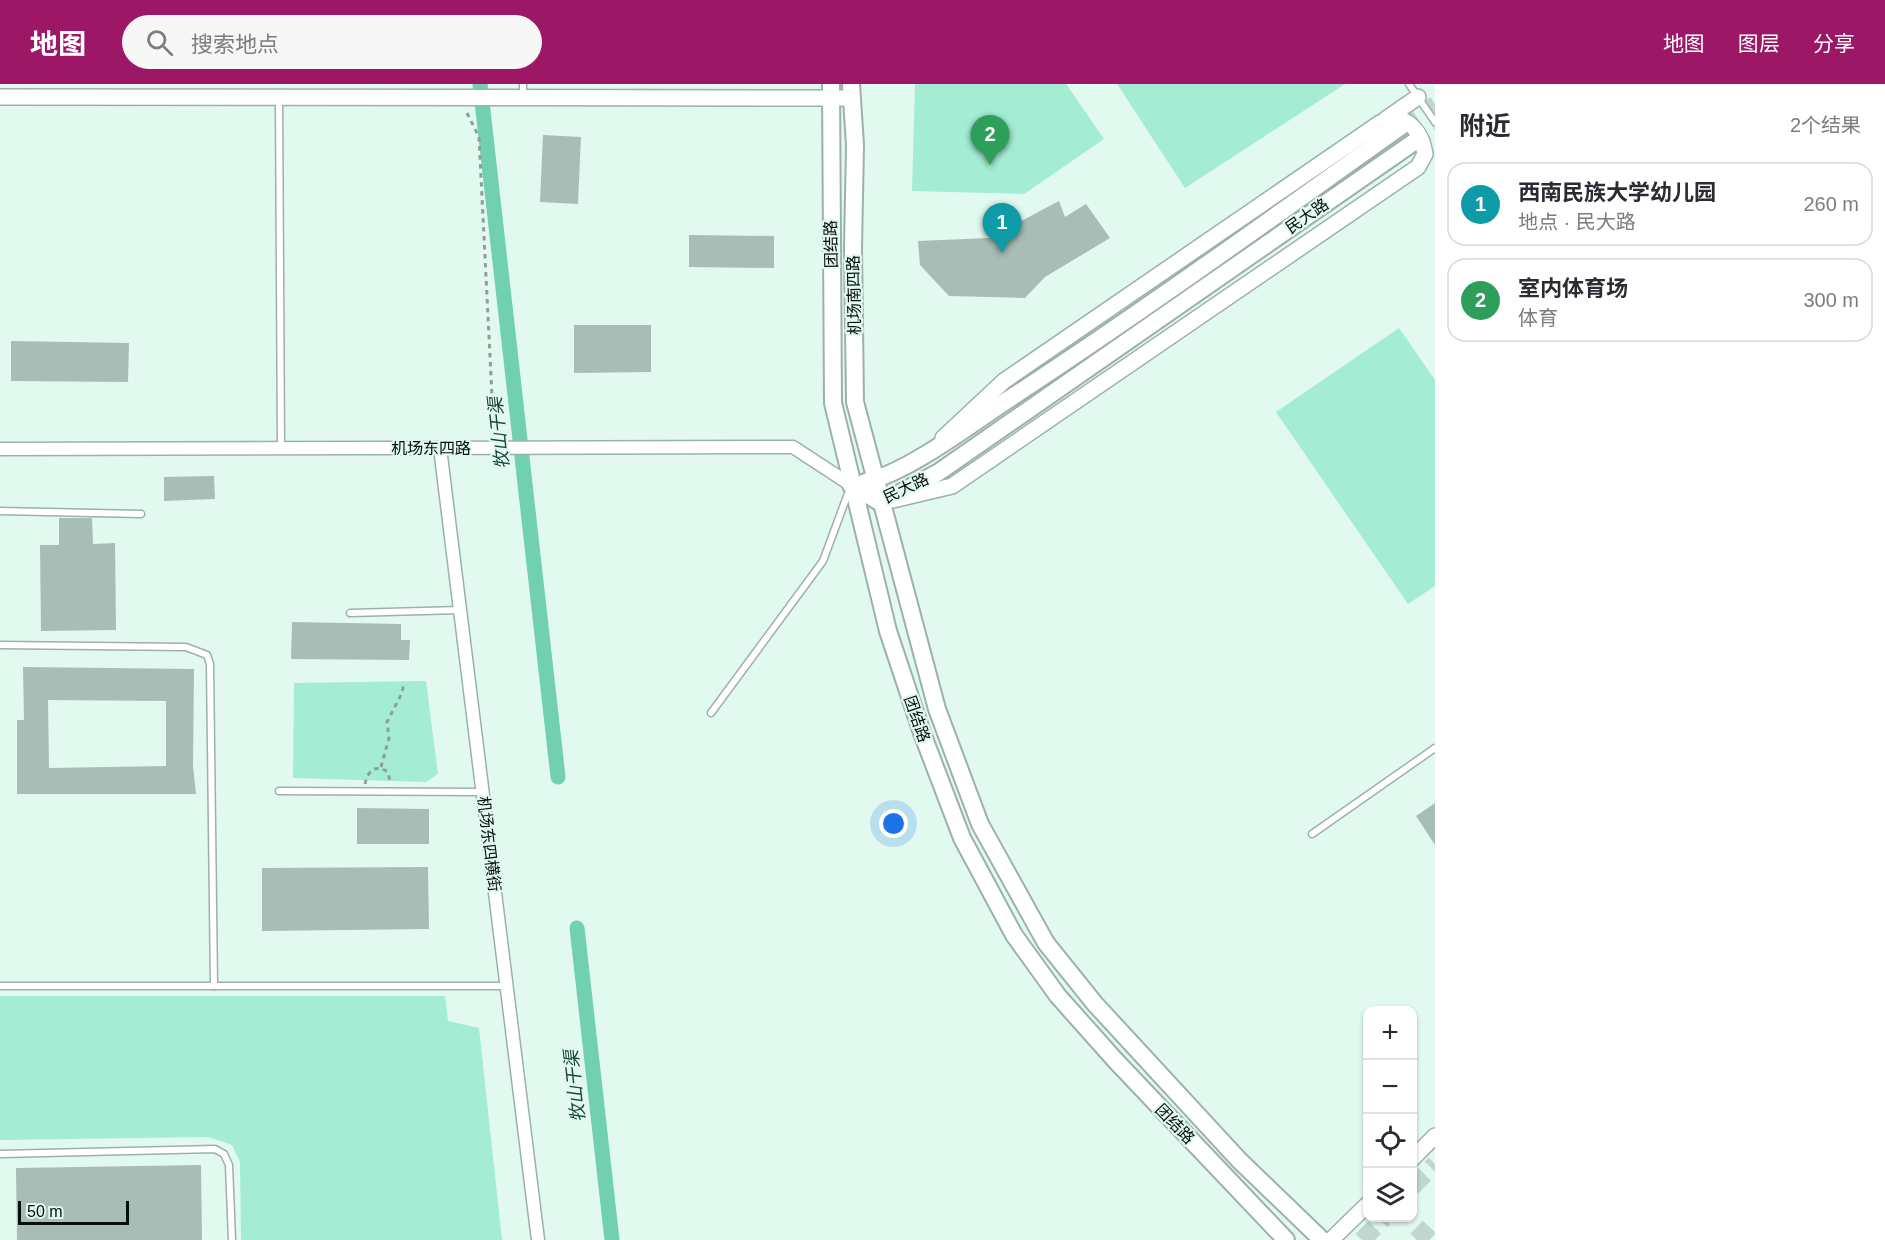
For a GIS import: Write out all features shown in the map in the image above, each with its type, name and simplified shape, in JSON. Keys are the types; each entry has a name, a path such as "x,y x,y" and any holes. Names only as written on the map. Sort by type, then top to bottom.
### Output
{"main road":[{"name":"团结路","path":"831,91 833,403 888,631 922,733 962,838 1014,935 1058,996 1115,1060 1286,1240"},
{"name":"机场南四路","path":"851,91 855,145 853,248 855,402 881,503"},
{"name":"民大路","path":"851,485 874,480 926,454 1105,336 1403,125"},
{"name":"民大路","path":"851,485 881,503 939,472 1414,142"},
{"name":"团结路","path":"881,503 937,710 980,824 1046,943 1095,1004 1239,1160 1322,1240"}],"street":[{"path":"0,97 459,98 500,97 523,90 851,91"},
{"path":"926,454 1004,381 1380,123 1414,91"},
{"path":"1380,123 1396,117 1412,124 1418,132 1425,154 1418,167"},
{"path":"881,503 952,486 1435,155"},
{"name":"机场东四路","path":"0,449 793,447 851,485"},
{"name":"机场东四横街","path":"440,448 538,1240"},
{"path":"1417,1155 1435,1136"},
{"path":"1331,1240 1363,1209"}],"lane":[{"path":"1414,91 1435,122"},
{"path":"279,97 280,449"},
{"path":"1429,113 1435,108"},
{"path":"711,713 823,561 851,485"},
{"path":"0,511 141,514"},
{"path":"350,613 460,610"},
{"path":"0,645 186,647 207,655 210,664 214,986"},
{"path":"1312,834 1435,748"},
{"path":"279,791 483,792"},
{"path":"0,986 507,986"},
{"path":"0,1154 215,1149 224,1154 229,1165 232,1240"}],"path":[{"path":"459,98 479,137 497,448"},
{"path":"381,767 389,738 387,722 402,693 404,682"},
{"path":"364,791 369,772 381,767 388,772 391,792"}],"green space":[{"path":"915,84 1066,84 1104,139 1024,194 912,191"},
{"path":"1117,84 1345,84 1185,188"},
{"path":"1399,328 1435,380 1435,586 1408,604 1276,412"},
{"path":"426,681 438,774 426,782 293,778 294,683"},
{"path":"0,996 445,996 448,1021 479,1028 502,1240 241,1240 240,1162 232,1145 208,1137 0,1140"}],"building":[{"path":"543,135 581,137 578,204 540,202"},
{"path":"1059,201 1065,217 1086,204 1110,238 1045,277 1025,298 949,296 920,265 918,241 989,238"},
{"path":"689,235 774,236 774,268 689,267"},
{"path":"574,325 651,325 651,372 574,373"},
{"path":"11,341 129,343 128,382 11,381"},
{"path":"214,476 215,499 164,501 164,477"},
{"path":"59,518 92,518 93,544 115,543 116,630 41,631 40,545 59,545"},
{"path":"292,622 401,624 401,640 410,640 409,660 291,659"},
{"path":"23,667 194,669 193,766 196,794 17,794 17,720 24,720","holes":["48,700 166,701 166,766 49,768"]},
{"path":"1435,803 1435,845 1416,816"},
{"path":"357,808 429,809 429,844 357,844"},
{"path":"428,867 429,929 262,931 262,868"},
{"path":"201,1165 202,1240 17,1240 16,1168"}],"waterway":[{"name":"牧山干渠","path":"480,84 558,777"},
{"name":"牧山干渠","path":"577,928 612,1240"}],"tunnel":[{"path":"1403,125 1435,104"},
{"path":"1414,142 1435,128"},
{"path":"1417,1182 1435,1164"},
{"path":"1417,1240 1435,1221"},
{"path":"1362,1240 1380,1222"}],"place":[{"name":"室内体育场","path":"990,165"},
{"name":"西南民族大学幼儿园","path":"1002,253"}]}
